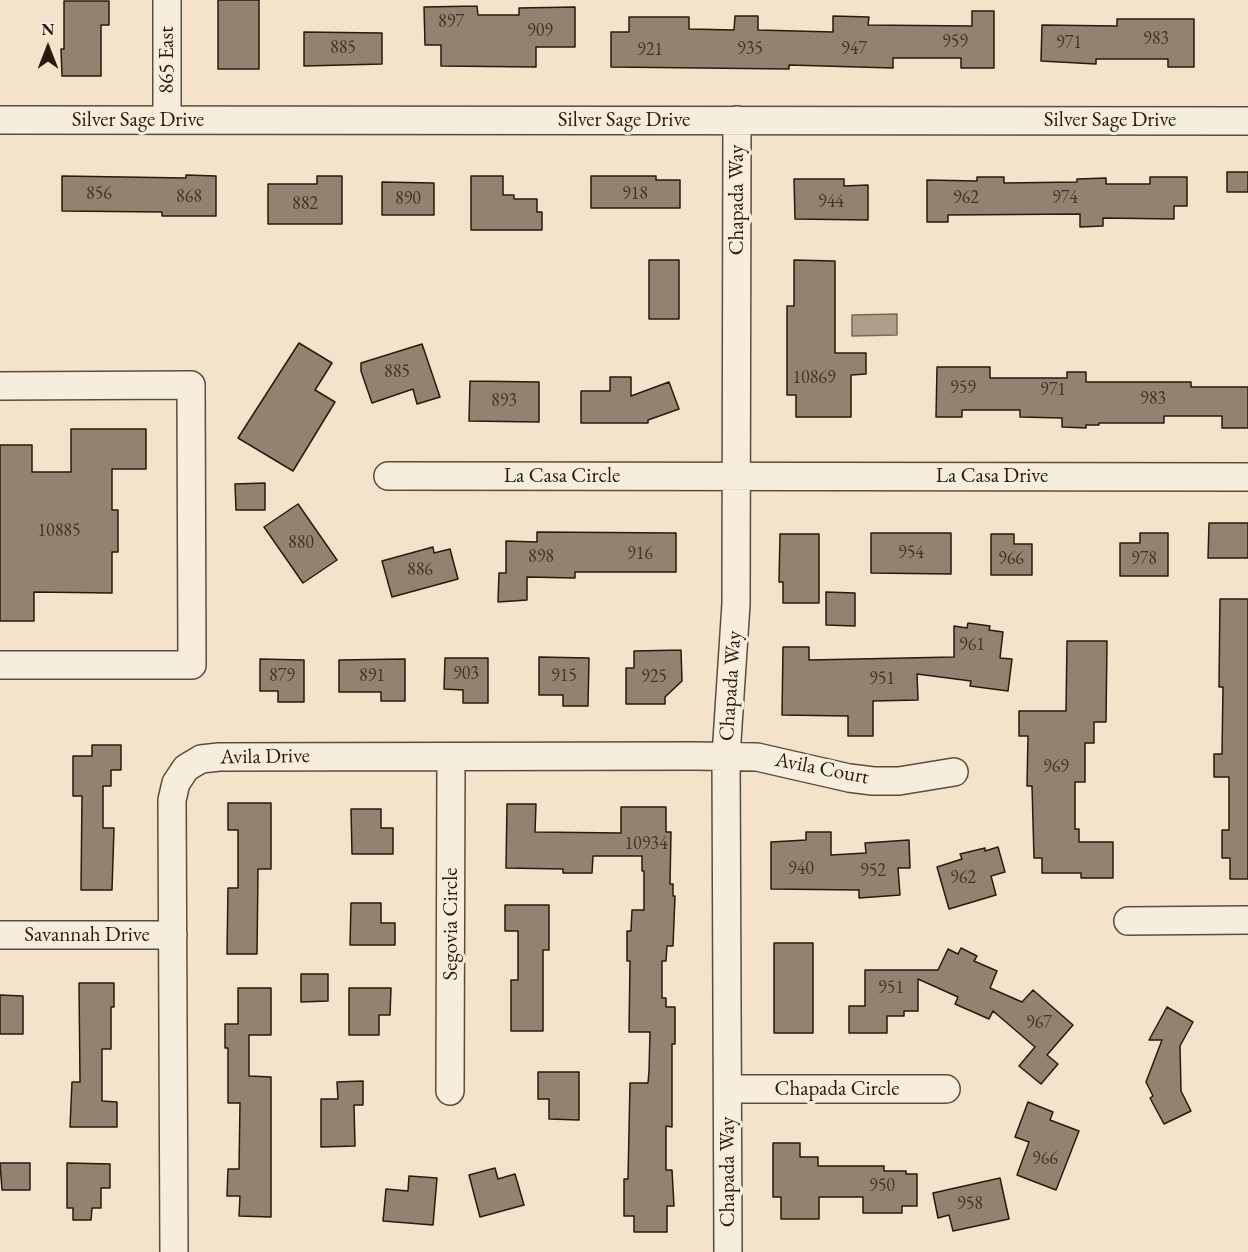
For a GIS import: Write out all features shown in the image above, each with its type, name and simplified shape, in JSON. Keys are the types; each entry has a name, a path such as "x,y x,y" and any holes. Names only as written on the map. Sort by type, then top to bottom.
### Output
{"street":[{"name":"865 East","path":"167,0 167,120"},
{"name":"Silver Sage Drive","path":"0,120 1248,121"},
{"name":"Chapada Way","path":"728,1252 726,756 736,604 737,120"},
{"path":"0,386 191,385 192,630 192,665 0,665"},
{"name":"La Casa Circle","path":"388,476 736,476"},
{"name":"La Casa Drive","path":"736,476 1248,477"},
{"name":"Avila Drive","path":"174,1252 172,800 176,783 186,768 201,759 219,757 726,756"},
{"name":"Avila Court","path":"726,756 757,757 849,778 873,781 898,781 954,772"},
{"name":"Segovia Circle","path":"450,1091 451,757"},
{"path":"1128,921 1248,920"},
{"name":"Savannah Drive","path":"0,935 173,935"},
{"name":"Chapada Circle","path":"728,1089 946,1089"}],"shaded area":[{"path":"897,314 897,335 852,336 852,315"}],"building":[{"path":"218,0 259,0 259,69 218,69"},
{"path":"64,1 109,1 109,25 101,25 101,76 62,76"},
{"path":"477,6 478,15 519,15 519,8 575,7 575,47 536,47 536,67 441,66 441,45 425,45 424,7"},
{"path":"972,11 994,11 994,68 961,68 961,58 893,58 893,68 789,65 789,69 611,67 611,32 629,32 629,17 689,17 689,29 734,30 735,16 758,16 758,30 833,32 833,16 869,17 868,25 972,26"},
{"path":"1117,19 1194,19 1194,67 1168,67 1168,59 1096,59 1096,64 1041,61 1042,25 1117,26"},
{"path":"304,32 382,33 382,64 304,66"},
{"path":"1227,172 1248,172 1248,192 1227,192"},
{"path":"186,175 216,176 216,216 162,216 162,212 62,211 62,176 186,178"},
{"path":"317,176 342,176 342,224 268,224 268,184 317,184"},
{"path":"471,176 503,176 503,195 514,195 514,199 537,199 537,212 542,212 542,230 471,230"},
{"path":"591,176 656,176 656,180 680,180 680,208 591,208"},
{"path":"977,177 1004,177 1004,183 1077,182 1077,179 1106,178 1106,184 1150,184 1150,177 1187,177 1187,206 1174,206 1174,219 1103,218 1103,226 1080,227 1080,214 948,215 948,222 927,222 927,180 977,181"},
{"path":"794,179 844,179 844,186 868,185 868,220 795,219"},
{"path":"382,182 434,183 434,215 382,215"},
{"path":"649,260 679,260 679,319 649,319"},
{"path":"794,260 835,261 835,353 866,353 866,374 851,375 851,417 796,417 796,395 787,395 787,306 794,306"},
{"path":"299,343 332,363 315,390 335,402 293,471 238,438"},
{"path":"422,344 440,397 417,404 413,389 372,403 361,371 361,363"},
{"path":"937,367 990,367 990,378 1067,378 1067,372 1086,372 1086,382 1191,382 1191,387 1248,387 1248,428 1222,428 1222,416 1164,416 1164,423 1099,423 1099,425 1086,425 1086,428 1062,427 1062,418 1020,417 1020,410 962,410 962,417 936,417"},
{"path":"610,377 631,377 631,396 669,382 679,409 648,420 648,423 581,423 581,391 610,391"},
{"path":"470,381 539,382 539,422 469,421"},
{"path":"71,429 146,429 146,469 112,469 112,510 118,510 118,552 112,552 112,593 34,592 34,621 0,621 0,445 32,445 32,472 71,472"},
{"path":"265,483 265,510 236,510 235,484"},
{"path":"298,504 337,560 303,583 264,527"},
{"path":"1209,523 1248,523 1248,558 1208,558"},
{"path":"537,532 676,533 676,572 575,572 575,578 527,577 527,600 498,602 499,573 506,573 506,541 537,542"},
{"path":"871,533 951,533 951,574 871,573"},
{"path":"1140,533 1168,533 1168,576 1120,576 1120,543 1140,543"},
{"path":"780,534 819,534 819,603 783,603 783,582 779,582"},
{"path":"991,534 1014,534 1014,544 1032,544 1032,575 991,575"},
{"path":"433,547 434,553 450,549 458,579 392,597 382,561"},
{"path":"826,592 855,593 855,626 826,625"},
{"path":"1220,599 1248,599 1248,879 1230,879 1230,858 1222,858 1222,830 1229,830 1229,777 1214,777 1214,754 1222,754 1223,687 1219,687"},
{"path":"968,623 990,626 989,630 1003,632 1000,658 1012,659 1008,691 970,686 971,681 917,674 918,700 873,701 873,736 848,736 848,716 782,715 783,647 809,647 809,660 954,657 954,626 967,628"},
{"path":"1067,641 1107,641 1106,722 1094,722 1094,743 1085,743 1085,782 1075,782 1075,829 1079,829 1079,842 1113,842 1113,878 1081,878 1081,873 1042,873 1042,858 1034,858 1032,786 1027,786 1028,736 1019,736 1019,711 1066,711"},
{"path":"681,650 682,681 665,697 665,704 626,704 626,668 634,668 634,651"},
{"path":"539,657 589,658 588,706 563,706 563,695 539,695"},
{"path":"445,658 488,658 488,703 463,703 463,690 444,689"},
{"path":"260,659 304,660 304,702 278,702 278,691 260,691"},
{"path":"405,659 405,701 381,701 381,692 339,692 339,660"},
{"path":"92,745 121,745 121,770 111,770 111,786 103,786 103,828 114,828 112,890 81,890 82,796 73,796 73,756 92,756"},
{"path":"228,803 271,803 271,869 258,869 257,954 227,954 228,888 238,888 238,830 228,830"},
{"path":"507,804 536,804 535,832 621,833 621,807 666,807 666,832 671,832 670,884 673,884 673,896 675,896 673,946 667,946 666,961 662,961 662,998 666,998 666,1007 675,1007 675,1044 672,1044 672,1127 666,1126 666,1170 672,1170 674,1206 667,1206 667,1232 634,1232 634,1216 624,1216 624,1179 628,1179 630,1083 648,1083 649,1071 650,1032 629,1032 630,961 627,961 627,931 631,931 632,910 644,910 642,856 593,856 592,873 563,873 563,869 506,868"},
{"path":"351,809 381,809 381,828 393,828 393,854 352,854"},
{"path":"806,832 831,832 831,855 866,853 865,843 909,840 910,868 898,868 900,895 859,898 859,890 771,889 771,842 806,840"},
{"path":"998,847 1005,872 991,876 996,895 949,909 937,867 962,859 960,854"},
{"path":"351,903 381,903 381,923 395,923 395,945 350,945"},
{"path":"505,905 549,905 549,950 543,950 543,1031 511,1031 511,980 518,980 518,931 505,931"},
{"path":"774,943 813,943 813,1033 774,1033"},
{"path":"961,948 977,956 974,961 997,971 990,988 1022,1002 1033,990 1073,1025 1047,1055 1058,1064 1041,1084 1019,1066 1035,1047 993,1011 989,1019 955,1004 958,997 918,979 918,1011 904,1011 904,1016 887,1016 887,1033 849,1033 849,1006 865,1006 865,970 938,970 948,949 958,954"},
{"path":"301,974 328,974 328,1001 301,1002"},
{"path":"79,983 114,983 114,1007 111,1007 111,1049 102,1049 102,1101 117,1102 117,1127 70,1127 72,1082 80,1082"},
{"path":"238,988 271,988 271,1035 249,1035 249,1076 271,1077 271,1217 239,1216 240,1196 227,1196 228,1169 239,1169 240,1103 228,1103 228,1048 225,1048 225,1024 238,1024"},
{"path":"349,988 391,988 390,1015 379,1015 379,1035 349,1035"},
{"path":"0,995 23,996 23,1034 0,1034"},
{"path":"1167,1007 1193,1022 1180,1046 1181,1091 1191,1111 1164,1124 1150,1098 1153,1096 1146,1082 1162,1040 1149,1040"},
{"path":"538,1072 579,1072 579,1120 549,1119 549,1099 538,1099"},
{"path":"363,1081 363,1105 354,1105 355,1146 321,1147 321,1099 338,1099 337,1082"},
{"path":"1028,1102 1053,1112 1050,1120 1079,1131 1056,1190 1017,1175 1029,1142 1015,1137"},
{"path":"773,1143 800,1143 800,1157 818,1157 818,1166 884,1166 884,1171 906,1171 906,1174 917,1174 917,1206 902,1206 902,1213 863,1213 863,1197 819,1197 819,1219 781,1219 781,1197 773,1197"},
{"path":"0,1163 30,1163 30,1190 2,1190"},
{"path":"67,1163 110,1164 110,1188 101,1188 101,1208 92,1208 91,1220 73,1220 73,1208 67,1208"},
{"path":"495,1168 498,1179 515,1174 524,1205 480,1217 469,1175"},
{"path":"409,1176 437,1178 433,1225 383,1221 386,1189 408,1191"},
{"path":"1000,1178 1009,1219 953,1231 949,1215 938,1218 933,1193"}]}
